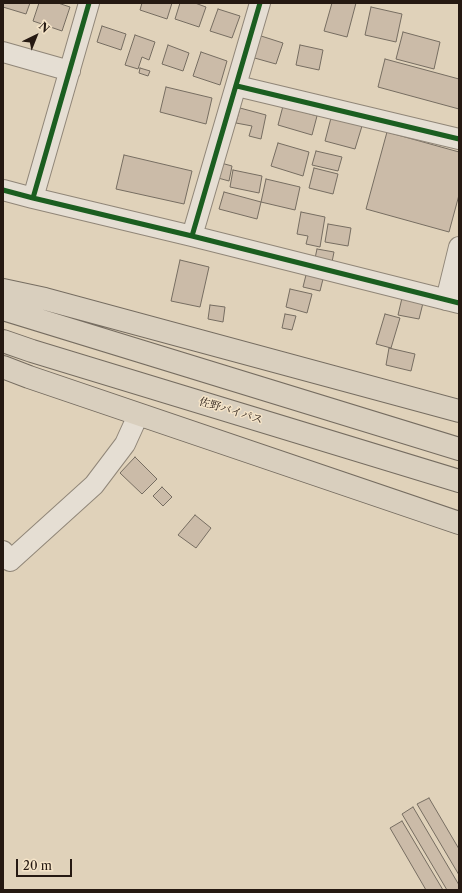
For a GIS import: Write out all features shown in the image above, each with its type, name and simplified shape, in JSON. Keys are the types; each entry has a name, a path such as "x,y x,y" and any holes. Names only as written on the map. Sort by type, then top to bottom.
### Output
{"highway":[{"path":"3,290 44,299 459,411"},
{"path":"3,309 459,449"},
{"name":"佐野バイパス","path":"3,340 32,351 459,481"},
{"path":"3,367 459,523"}],"street":[{"path":"33,198 89,3"},
{"path":"192,236 260,3"},
{"path":"3,52 70,71"},
{"path":"237,86 459,139"},
{"path":"3,190 452,302 459,247"},
{"path":"5,560 94,485 126,444 137,414"}],"building":[{"path":"3,3 30,3 26,14 3,7"},
{"path":"39,3 58,3 70,7 62,31 33,21"},
{"path":"142,3 172,3 167,19 140,10"},
{"path":"180,3 195,3 206,7 199,27 175,19"},
{"path":"332,3 356,3 347,37 324,31"},
{"path":"371,7 402,14 396,42 365,35"},
{"path":"218,9 240,16 232,38 210,31"},
{"path":"102,26 126,34 121,50 97,42"},
{"path":"403,32 440,42 434,69 396,59"},
{"path":"135,35 155,42 149,60 142,57 138,69 125,65"},
{"path":"258,35 283,43 276,64 251,57"},
{"path":"168,45 189,53 183,71 162,64"},
{"path":"300,45 323,50 319,70 296,65"},
{"path":"201,52 227,61 220,85 193,76"},
{"path":"385,59 459,79 459,109 378,87"},
{"path":"140,68 150,71 148,76 139,73"},
{"path":"166,87 212,98 206,124 160,112"},
{"path":"283,106 317,116 312,135 278,125"},
{"path":"240,108 266,115 261,139 249,136 252,126 236,123"},
{"path":"331,118 362,126 355,149 325,141"},
{"path":"387,132 459,152 459,195 449,232 366,209"},
{"path":"278,143 309,152 303,176 271,166"},
{"path":"316,151 342,157 338,171 312,165"},
{"path":"124,155 192,171 184,204 116,189"},
{"path":"221,163 232,166 229,181 218,178"},
{"path":"314,168 338,174 333,194 309,188"},
{"path":"233,170 262,176 259,193 230,187"},
{"path":"266,179 300,187 295,210 261,202"},
{"path":"224,192 261,202 257,219 219,209"},
{"path":"301,212 325,217 320,247 306,244 308,236 297,234"},
{"path":"328,224 351,228 348,246 325,242"},
{"path":"317,249 334,252 331,267 314,263"},
{"path":"180,260 209,267 200,307 171,301"},
{"path":"307,271 324,275 320,291 303,287"},
{"path":"290,289 312,294 307,313 286,307"},
{"path":"402,298 423,303 419,319 398,315"},
{"path":"210,305 225,307 223,322 208,319"},
{"path":"285,314 296,316 292,330 282,328"},
{"path":"385,314 400,318 391,348 376,344"},
{"path":"389,348 415,354 411,371 386,365"},
{"path":"135,457 157,479 142,494 120,473"},
{"path":"162,487 172,497 163,506 153,496"},
{"path":"195,515 211,528 196,548 178,535"},
{"path":"429,798 459,849 459,875 417,804"},
{"path":"413,807 459,885 459,890 447,890 402,814"},
{"path":"402,821 443,890 426,890 390,828"}],"cycle path":[{"path":"33,198 89,3"},
{"path":"192,236 260,3"},
{"path":"237,86 459,139"},
{"path":"3,190 459,303"}]}
